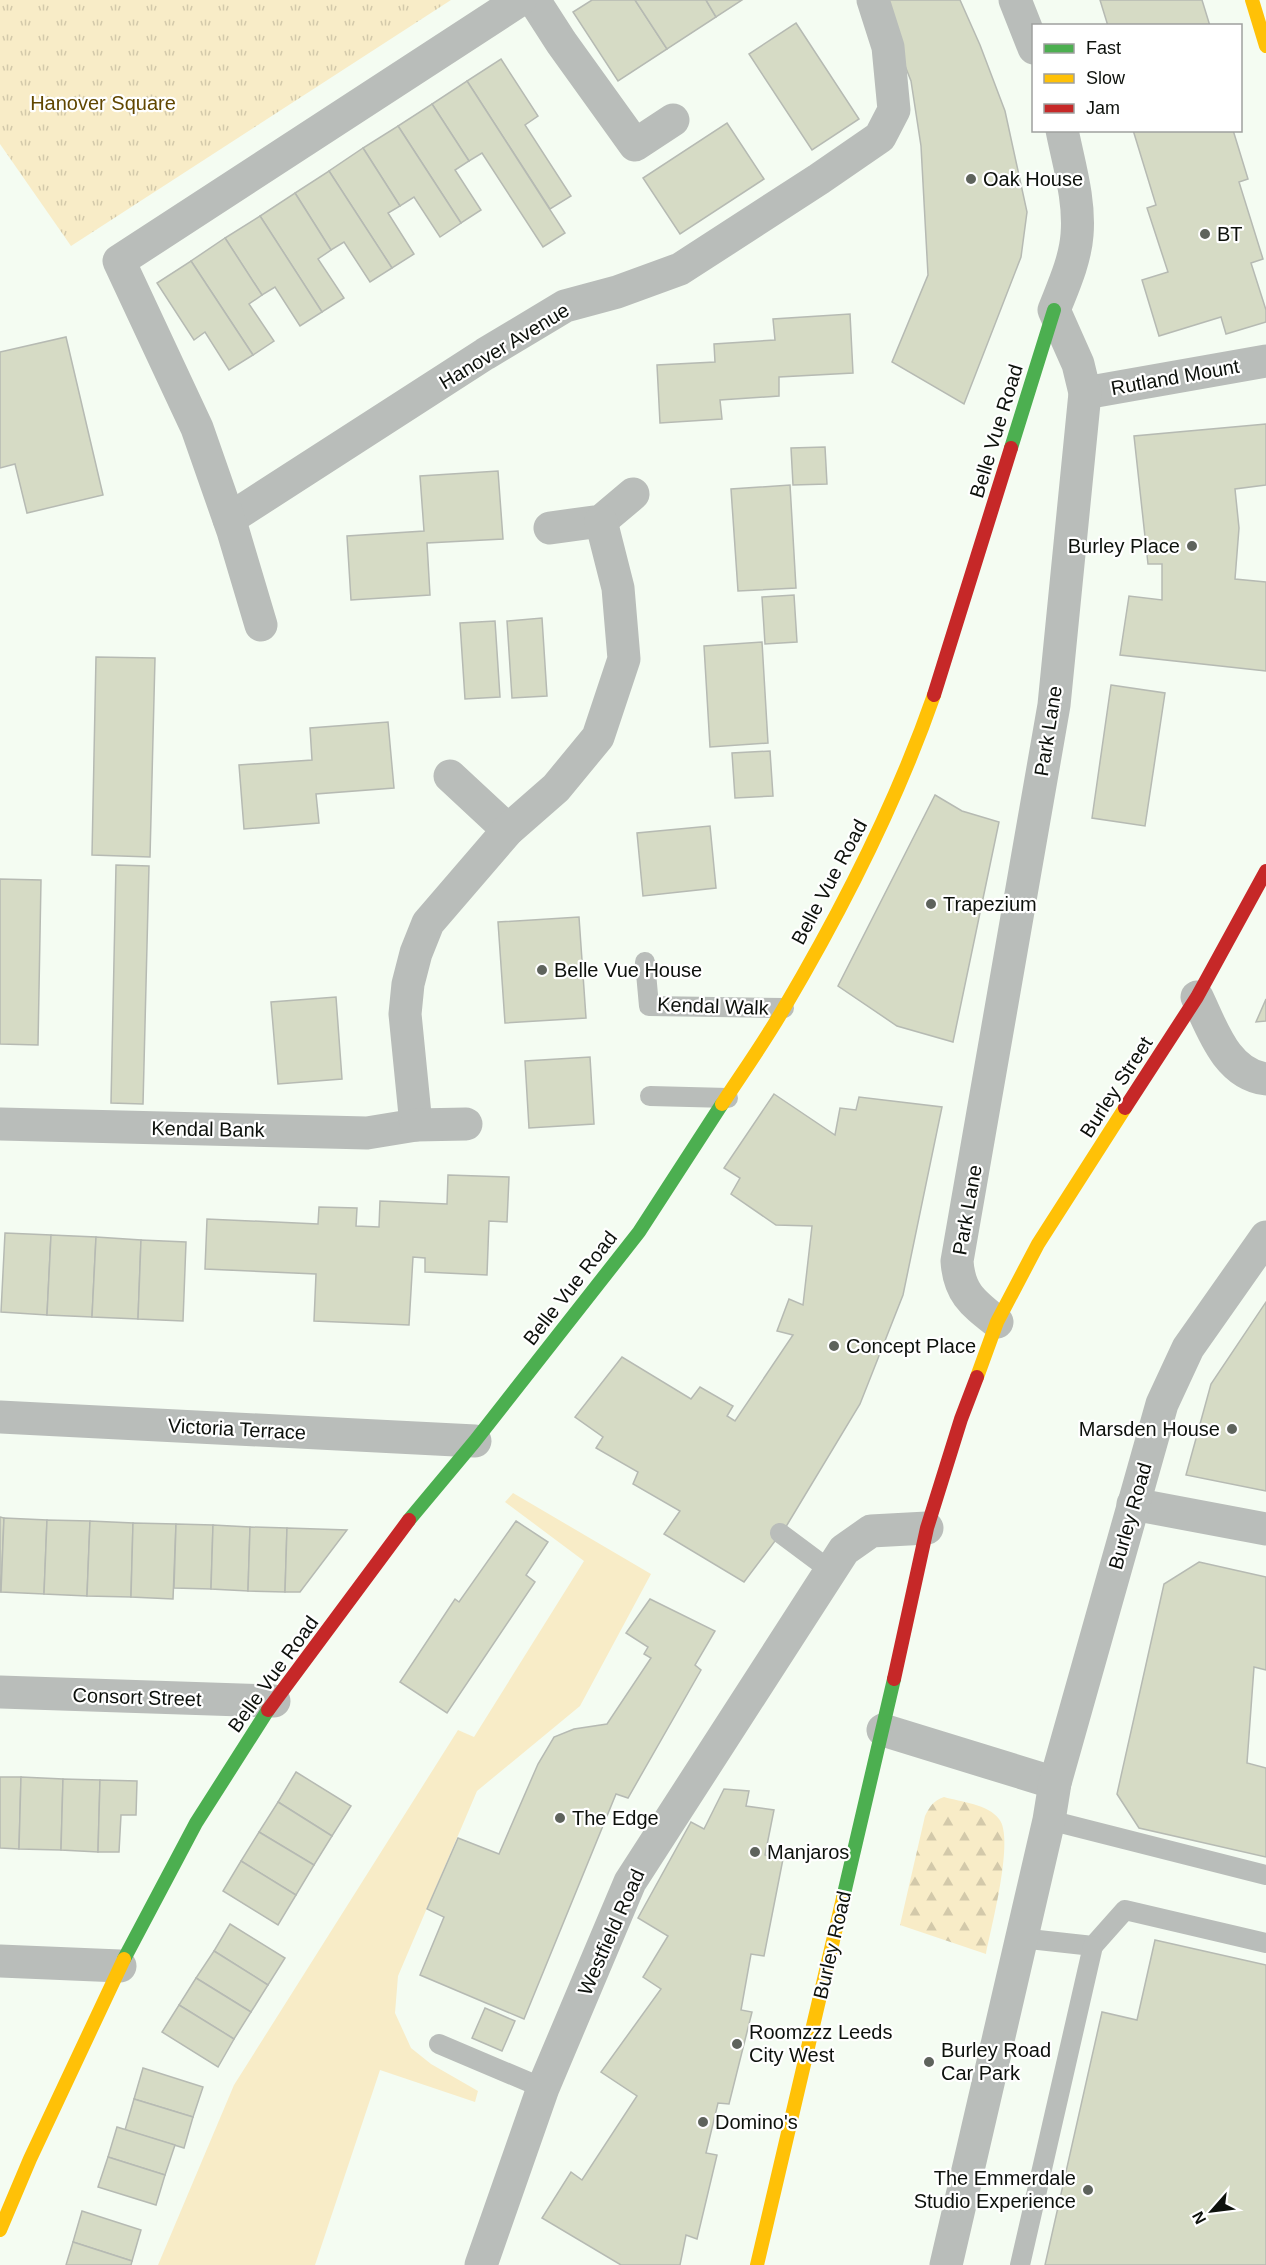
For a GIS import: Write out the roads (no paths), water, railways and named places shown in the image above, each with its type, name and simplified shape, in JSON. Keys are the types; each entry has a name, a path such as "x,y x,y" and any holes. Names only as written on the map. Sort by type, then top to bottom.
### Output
{"street":[{"path":"261,625 229,519 197,428 119,261 520,0"},
{"path":"534,0 561,42 635,145 673,120"},
{"name":"Hanover Avenue","path":"229,519 485,354 565,306 617,292 680,268 880,137 894,110 888,47 873,0"},
{"path":"1015,0 1032,43"},
{"path":"1252,0 1266,46"},
{"path":"1054,310 1071,264 1077,237 1077,201 1062,132"},
{"name":"Park Lane","path":"997,1322 970,1300 958,1278 957,1261 1054,705 1085,393 1078,364 1054,310"},
{"name":"Belle Vue Road","path":"0,2230 30,2159 120,1966 196,1823 274,1701 414,1513 475,1441 639,1232 728,1098 784,1008 864,862 914,751 951,645 1054,310"},
{"name":"Rutland Mount","path":"1085,393 1266,361"},
{"path":"550,528 601,521 633,494"},
{"path":"416,1125 405,1014 408,984 416,953 428,923 508,830 556,788 598,737 624,659 618,588 601,521"},
{"path":"450,776 508,830"},
{"name":"Burley Street","path":"997,1322 1038,1244 1197,997 1266,871"},
{"path":"1197,997 1219,1043 1234,1064 1258,1078 1266,1079"},
{"name":"Kendal Bank","path":"0,1124 367,1133 416,1125 466,1124"},
{"name":"Burley Road","path":"946,2265 1049,1820 1055,1783 1162,1404 1188,1348 1266,1238"},
{"name":"Burley Road","path":"757,2265 883,1730 927,1528 961,1419 997,1322"},
{"name":"Victoria Terrace","path":"0,1417 475,1441"},
{"path":"1133,1504 1266,1529"},
{"name":"Westfield Road","path":"481,2265 543,2088 630,1882 844,1550 871,1531 927,1528"},
{"name":"Consort Street","path":"0,1692 274,1701"},
{"path":"883,1730 1055,1783"},
{"path":"0,1961 120,1966"}],"lane":[{"name":"Kendal Walk","path":"645,962 649,1006 784,1008"},
{"path":"650,1096 728,1098"},
{"path":"780,1533 831,1571"},
{"path":"1049,1820 1266,1875"},
{"path":"1020,2265 1093,1946 1125,1910 1266,1942"},
{"path":"1020,1938 1093,1946"},
{"path":"439,2044 543,2088"}],"place":[{"name":"Oak House","path":"971,179"},
{"name":"BT","path":"1205,234"},
{"name":"Burley Place","path":"1192,546"},
{"name":"Trapezium","path":"931,904"},
{"name":"Belle Vue House","path":"542,970"},
{"name":"Concept Place","path":"834,1346"},
{"name":"Marsden House","path":"1232,1429"},
{"name":"The Edge","path":"560,1818"},
{"name":"Manjaros","path":"755,1852"},
{"name":"Roomzzz Leeds City West","path":"737,2044"},
{"name":"Burley Road Car Park","path":"929,2062"},
{"name":"Domino's","path":"703,2122"},
{"name":"The Emmerdale Studio Experience","path":"1088,2190"}],"park label":[{"name":"Hanover Square","path":"103,103"}]}
